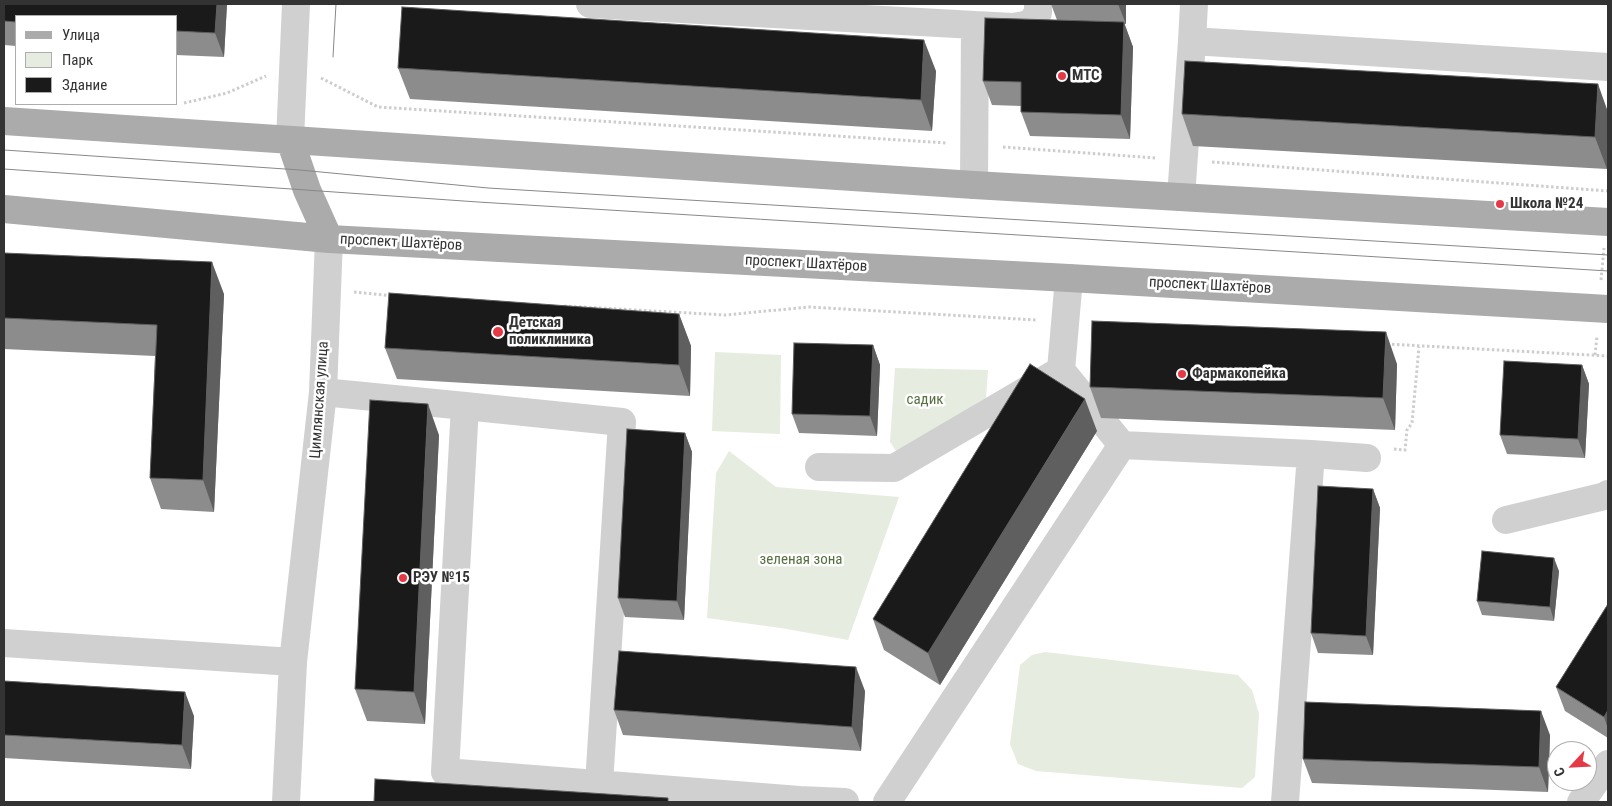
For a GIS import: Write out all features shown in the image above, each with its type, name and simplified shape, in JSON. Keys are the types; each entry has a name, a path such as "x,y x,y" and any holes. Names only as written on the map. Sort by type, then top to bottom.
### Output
{"main road":[{"path":"4,120 974,185 1607,222"},
{"name":"Цимлянская улица","path":"290,140 307,190 329,239"},
{"name":"проспект Шахтёров","path":"4,209 329,239 1604,308"}],"street":[{"name":"Цимлянская улица","path":"290,140 296,4"},
{"path":"590,4 1013,27 1030,24 1038,14 1038,4"},
{"path":"1181,197 1194,4"},
{"path":"974,185 975,25"},
{"path":"1192,41 1608,67"},
{"name":"Цимлянская улица","path":"286,802 293,662 323,392 329,239"},
{"path":"1069,278 1061,370 1122,445 1367,458"},
{"path":"819,468 894,468 1061,370"},
{"path":"323,392 622,422 600,784"},
{"path":"465,406 445,772 799,801 845,802"},
{"path":"887,802 1122,445"},
{"path":"1286,802 1312,454"},
{"path":"1506,520 1608,494"},
{"path":"4,642 293,662"},
{"path":"1581,802 1608,764"}],"path":[{"path":"1595,355 1604,308 1607,222"},
{"path":"348,292 397,296"},
{"path":"555,306 724,316 809,307 1065,322"},
{"path":"1380,344 1608,356"},
{"path":"1367,458 1368,446 1405,450 1407,430 1412,423 1419,347"}],"green space":[{"path":"715,352 781,355 780,434 712,431"},
{"name":"садик","path":"895,368 988,370 986,398 898,454 890,442"},
{"name":"зеленая зона","path":"729,451 776,487 899,497 848,640 781,628 707,618 716,473"},
{"path":"1045,652 1238,675 1252,690 1259,714 1255,777 1242,788 1036,771 1018,764 1010,744 1020,665 1032,655"}],"building":[{"path":"4,4 217,4 215,33 178,31 178,15 15,15 15,22 4,21"},
{"path":"402,7 924,40 921,100 398,68"},
{"name":"МТС","path":"985,18 1124,22 1121,115 1021,112 1021,82 983,81"},
{"path":"1185,61 1598,84 1595,137 1182,114"},
{"path":"4,253 212,262 203,480 150,478 157,325 4,318"},
{"path":"389,293 679,314 679,365 385,348"},
{"path":"1092,321 1386,332 1383,398 1090,387"},
{"path":"794,343 873,345 870,416 792,414"},
{"path":"1504,361 1582,365 1578,439 1500,435"},
{"path":"1030,364 1085,399 928,653 873,619"},
{"name":"РЭУ №15","path":"370,400 428,404 414,692 355,689"},
{"path":"627,429 685,433 677,601 618,598"},
{"path":"1318,486 1373,489 1366,636 1311,633"},
{"path":"1482,551 1554,558 1550,607 1477,601"},
{"path":"1608,604 1608,710 1604,717 1556,687"},
{"path":"619,651 856,667 852,727 614,710"},
{"path":"4,681 185,692 182,745 4,735"},
{"path":"1305,702 1541,711 1539,767 1303,759"},
{"path":"375,779 668,798 668,802 374,802"}],"tram line":[{"path":"333,57 336,4"},
{"path":"4,150 300,170 488,188 1608,255"},
{"path":"4,169 478,202 1608,271"}],"place":[{"name":"МТС","path":"1062,76"},
{"name":"Школа №24","path":"1500,204"},
{"name":"Детская поликлиника","path":"498,332"},
{"name":"Фармакопейка","path":"1182,374"},
{"name":"РЭУ №15","path":"403,578"}]}
